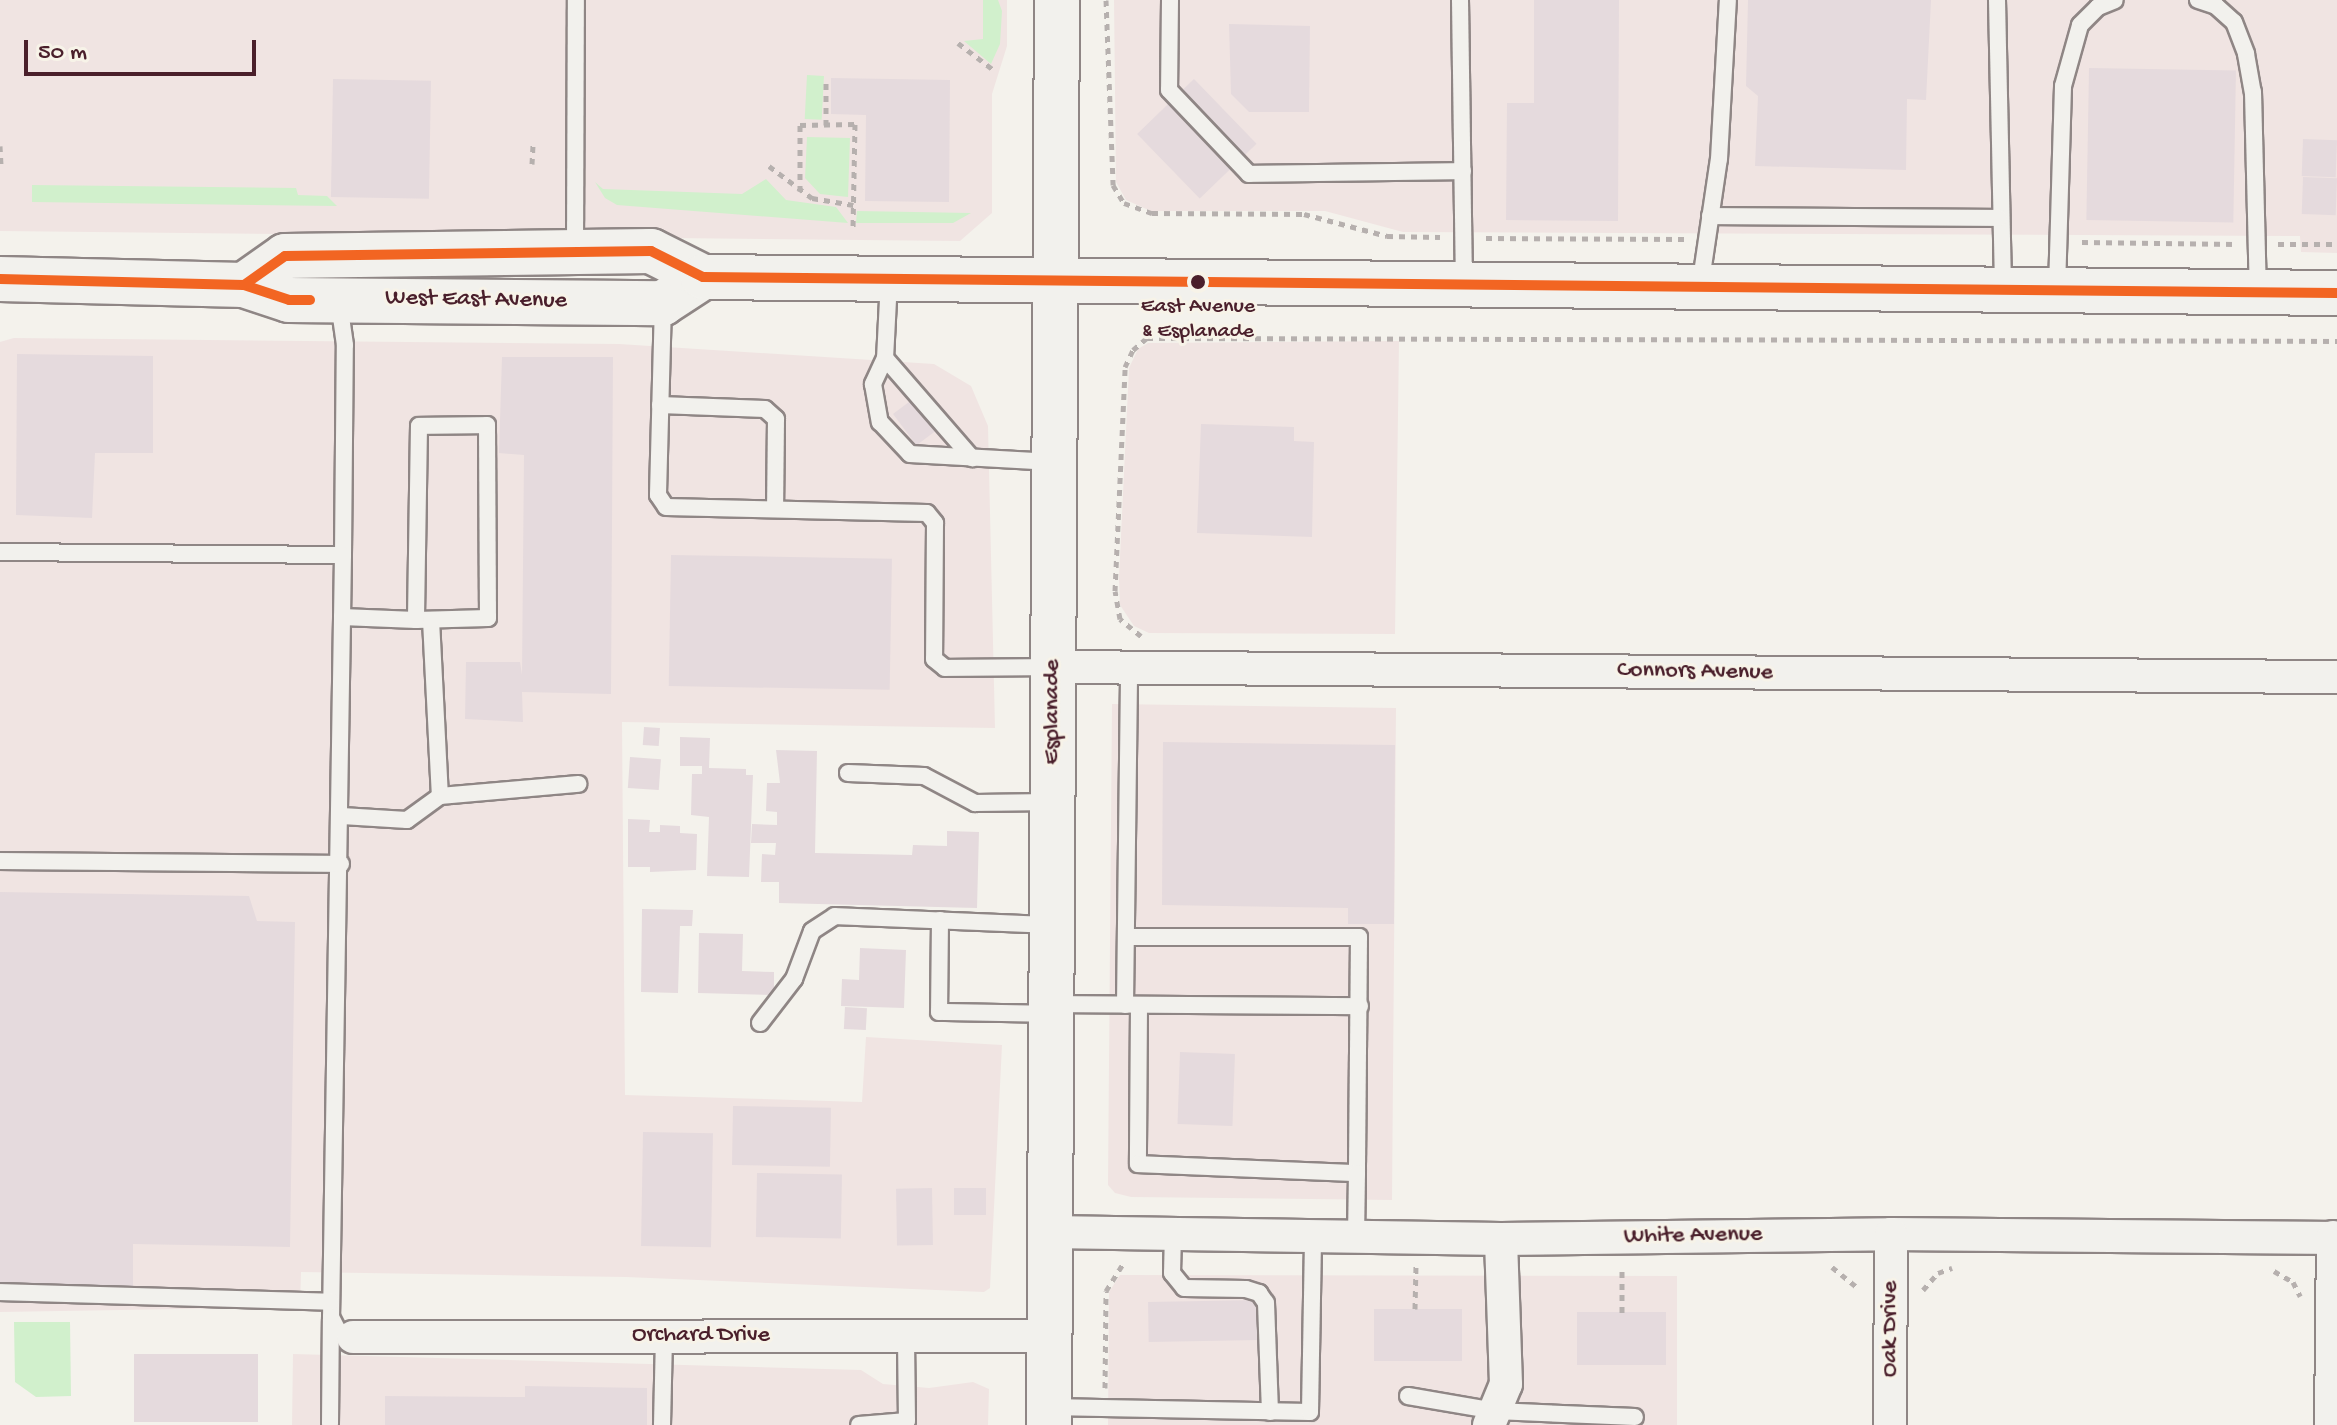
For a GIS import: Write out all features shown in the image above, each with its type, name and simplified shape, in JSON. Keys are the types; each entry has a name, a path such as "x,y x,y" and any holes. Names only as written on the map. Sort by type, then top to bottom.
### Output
{"main road":[{"name":"Esplanade","path":"1049,1416 1057,0"},
{"name":"West East Avenue","path":"244,285 285,256 651,251 703,277 2337,293"},
{"path":"663,303 703,277"},
{"name":"West East Avenue","path":"0,279 244,285 289,300 663,303"}],"street":[{"name":"Connors Avenue","path":"1054,667 2337,677"},
{"name":"White Avenue","path":"1050,1232 1501,1239 1891,1234 2335,1238"},
{"name":"Oak Drive","path":"1890,1425 1891,1234"},
{"path":"2331,1425 2335,1238"},
{"path":"1492,1418 1506,1384 1501,1239"},
{"name":"Orchard Drive","path":"338,1319 664,1336 1050,1336"}],"lane":[{"path":"575,253 576,0"},
{"path":"1170,0 1169,90 1249,174 1463,171"},
{"path":"1460,0 1464,286"},
{"path":"1699,289 1727,66 1728,0"},
{"path":"1997,0 1999,218 2003,291"},
{"path":"2057,291 2061,242 2063,86 2080,25 2098,7 2115,0"},
{"path":"2198,0 2216,6 2234,22 2246,54 2253,92 2258,292"},
{"path":"1710,216 1999,218"},
{"path":"889,279 885,358 873,384 880,422 910,454 1055,462"},
{"path":"330,1424 338,1319 345,345 339,299"},
{"path":"663,303 658,495 666,507 927,513 935,523 934,659 945,668 1054,667"},
{"path":"885,358 972,458"},
{"path":"660,405 765,409 776,419 775,509"},
{"path":"342,617 423,620 488,618 487,425 419,426 423,620 440,796"},
{"path":"0,552 343,555"},
{"path":"1129,668 1126,937 1132,1005 1136,1159 1142,1167 1357,1173"},
{"path":"848,773 924,776 975,803 1053,802"},
{"path":"342,816 407,820 440,796 578,784"},
{"path":"0,861 341,864"},
{"path":"760,1023 794,979 812,931 835,916 1052,925"},
{"path":"940,920 939,1012 1132,1005 1360,1006"},
{"path":"1126,937 1359,937 1356,1235"},
{"path":"1173,1233 1172,1273 1184,1288 1246,1289 1259,1293 1266,1303 1270,1412"},
{"path":"1049,1416 1310,1412 1313,1235"},
{"path":"0,1292 338,1319"},
{"path":"662,1425 664,1336"},
{"path":"859,1425 907,1421 906,1336"},
{"path":"1408,1396 1492,1418 1635,1417"}],"path":[{"path":"1106,0 1113,185 1132,209 1304,214 1387,236 1706,239"},
{"path":"958,43 995,71"},
{"path":"826,78 826,125"},
{"path":"800,191 800,125 855,124 853,229"},
{"path":"532,164 533,143"},
{"path":"0,146 1,164"},
{"path":"769,166 800,191 853,205"},
{"path":"2061,242 2337,244"},
{"path":"1152,638 1126,627 1115,602 1125,367 1133,350 1147,338 2337,341"},
{"path":"1415,1309 1416,1265"},
{"path":"1622,1266 1622,1313"},
{"path":"1920,1296 1938,1273 1960,1267"},
{"path":"2261,1269 2286,1276 2302,1307"}],"shaded area":[{"path":"0,0 1007,0 1007,46 992,94 992,213 960,241 0,231"},
{"path":"1114,0 2337,0 2337,253 2301,252 2300,236 1403,232 1325,211 1151,211 1126,200 1116,182"},
{"path":"14,338 619,344 934,364 971,386 988,426 995,728 622,722 625,1095 862,1102 866,1037 1002,1045 990,1288 984,1292 626,1277 301,1272 300,1307 0,1312 0,342"},
{"path":"1399,341 1395,634 1149,633 1134,626 1120,605 1119,578 1129,368 1138,349 1148,343"},
{"path":"1112,704 1396,708 1392,1200 1131,1197 1115,1193 1108,1185"},
{"path":"1120,1275 1677,1276 1677,1425 1108,1425 1109,1292"},
{"path":"293,1354 861,1370 883,1384 929,1388 973,1382 989,1389 988,1425 292,1425"}],"green space":[{"path":"983,0 998,0 1002,11 1000,44 991,64 964,41 983,39"},
{"path":"807,75 824,76 822,120 805,119"},
{"path":"807,137 850,138 848,197 820,194 805,178"},
{"path":"766,179 786,200 836,207 848,223 617,205 605,198 595,182 603,189 742,194"},
{"path":"32,185 296,188 298,195 327,196 337,206 32,202"},
{"path":"857,211 971,213 953,223 856,223"},
{"path":"14,1322 70,1322 71,1396 36,1397 15,1382"}],"building":[{"path":"1534,0 1619,0 1618,221 1506,220 1507,103 1534,103"},
{"path":"1748,0 1931,0 1926,100 1907,99 1906,170 1755,166 1758,96 1746,86"},
{"path":"1229,24 1310,26 1309,112 1249,112 1231,94"},
{"path":"2089,68 2236,71 2233,223 2086,220"},
{"path":"831,78 950,80 949,202 865,201 866,115 831,114"},
{"path":"333,79 431,81 429,199 331,197"},
{"path":"1194,79 1257,144 1200,199 1137,134"},
{"path":"2303,139 2337,140 2336,177 2302,176"},
{"path":"2303,177 2337,178 2336,215 2302,214"},
{"path":"17,354 153,356 153,453 95,453 92,518 16,515"},
{"path":"502,357 613,357 611,694 522,692 523,722 465,719 466,662 520,662 522,675 524,455 499,453"},
{"path":"913,399 936,430 917,445 893,414"},
{"path":"1201,424 1294,427 1294,441 1314,442 1312,537 1197,533"},
{"path":"671,555 892,559 890,690 669,686"},
{"path":"644,727 660,728 659,746 643,745"},
{"path":"680,737 710,738 709,768 746,769 746,775 753,775 749,877 707,876 709,817 691,815 692,774 702,774 702,766 680,766"},
{"path":"1163,742 1395,745 1394,924 1348,924 1348,908 1162,905"},
{"path":"776,750 817,751 815,853 912,855 913,845 947,846 947,831 979,832 977,908 779,903 779,882 761,882 762,854 775,855 776,843 751,843 752,824 777,825 777,812 766,811 767,783 780,783"},
{"path":"630,757 661,759 659,790 628,788"},
{"path":"628,819 650,820 649,832 660,832 660,825 680,826 680,833 697,834 696,870 650,872 650,867 628,867"},
{"path":"0,892 249,896 257,921 295,922 290,1247 133,1244 133,1287 0,1285"},
{"path":"642,909 693,910 692,926 680,926 678,993 641,992"},
{"path":"699,933 743,934 742,971 774,972 774,995 698,993"},
{"path":"860,948 906,950 904,1008 841,1006 842,979 859,980"},
{"path":"845,1007 867,1008 866,1030 844,1029"},
{"path":"1180,1052 1235,1054 1232,1126 1177,1124"},
{"path":"733,1106 831,1108 830,1167 732,1165"},
{"path":"643,1132 713,1133 711,1247 641,1246"},
{"path":"757,1173 842,1174 841,1238 756,1237"},
{"path":"932,1188 933,1245 897,1246 896,1189"},
{"path":"954,1188 986,1188 986,1215 954,1215"},
{"path":"1258,1300 1259,1340 1149,1342 1148,1302"},
{"path":"1374,1309 1462,1309 1462,1361 1374,1361"},
{"path":"1577,1312 1666,1312 1666,1365 1577,1365"},
{"path":"134,1354 258,1354 258,1422 134,1422"},
{"path":"525,1386 647,1388 647,1425 385,1425 385,1396 525,1397"}],"transit line":[{"path":"244,285 285,256 651,251 703,277 2337,293"},
{"path":"0,279 244,285 289,300 310,300"}],"place":[{"name":"East Avenue & Esplanade","path":"1198,282"}]}
